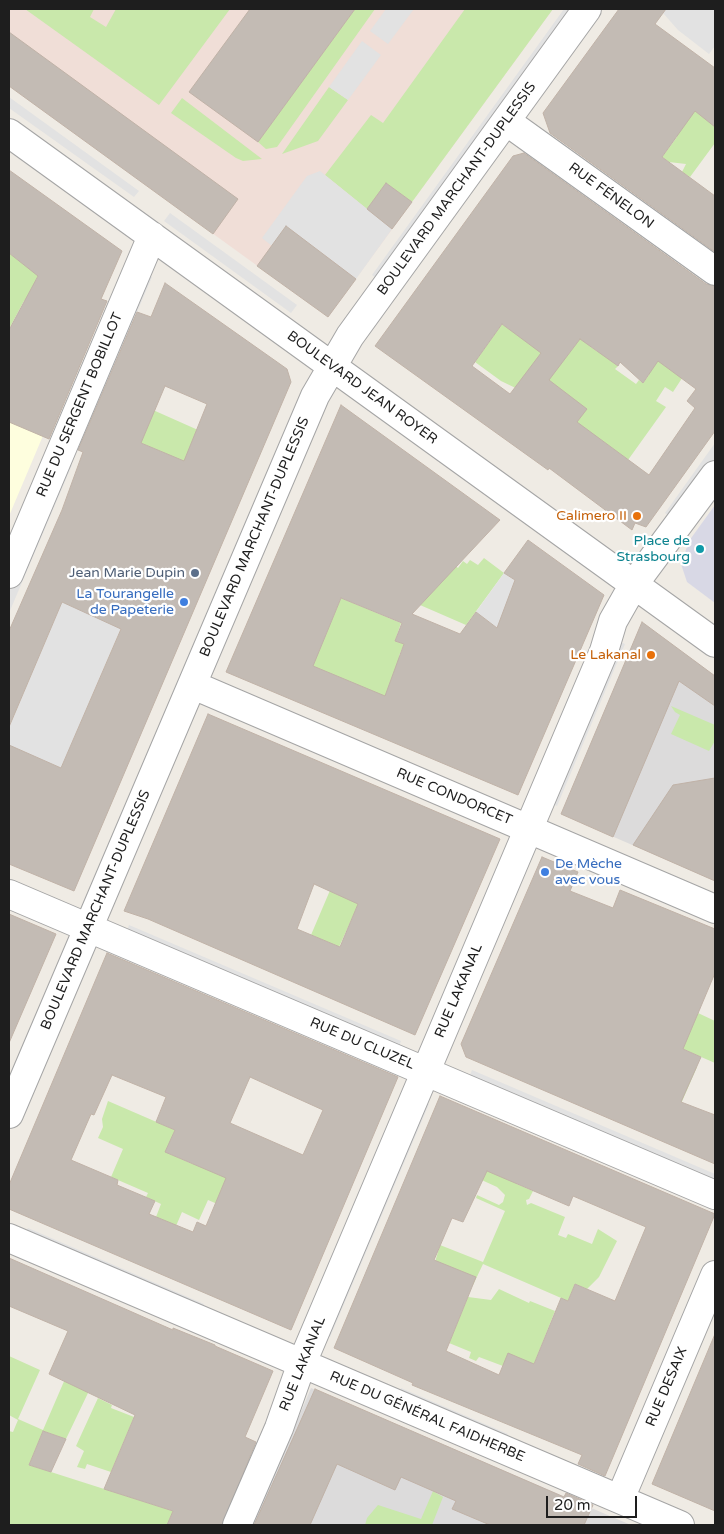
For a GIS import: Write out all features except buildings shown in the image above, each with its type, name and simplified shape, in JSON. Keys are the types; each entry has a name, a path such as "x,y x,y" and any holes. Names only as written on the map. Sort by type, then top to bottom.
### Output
{"street":[{"name":"BOULEVARD MARCHANT-DUPLESSIS","path":"9,1114 315,396 350,336 587,9"},
{"name":"RUE FÉNELON","path":"506,121 715,271"},
{"name":"BOULEVARD JEAN ROYER","path":"9,132 715,643"},
{"name":"RUE DU SERGENT BOBILLOT","path":"9,574 152,236"},
{"name":"RUE LAKANAL","path":"237,1525 278,1428 302,1363 604,651 611,627 634,584 715,475"},
{"name":"RUE CONDORCET","path":"193,685 715,909"},
{"name":"RUE DU CLUZEL","path":"9,894 715,1195"},
{"name":"RUE DU GÉNÉRAL FAIDHERBE","path":"9,1238 680,1525"},
{"name":"RUE DESAIX","path":"620,1499 715,1275"}],"shaded area":[{"path":"9,9 553,9 328,317 9,86"},
{"path":"386,9 414,9 388,44 370,31"},
{"path":"564,9 575,9 379,280 372,275"},
{"path":"666,9 715,9 715,46 709,54 678,30 663,13"},
{"path":"362,41 381,55 348,100 329,87"},
{"path":"9,97 139,191 134,197 9,108"},
{"path":"320,171 392,229 356,279 287,227 272,246 262,238 307,176"},
{"path":"170,213 297,305 291,313 164,221"},
{"path":"145,273 152,277 86,431 78,428"},
{"path":"9,393 53,412 9,516"},
{"path":"715,443 715,460 673,519 665,513"},
{"path":"64,462 72,465 9,613 9,591"},
{"name":"Place de Strasbourg","path":"715,505 715,603 687,582 681,564 689,541"},
{"path":"504,573 516,581 510,594 502,632 476,612"},
{"path":"62,602 121,628 61,768 9,746 9,728"},
{"path":"642,622 715,676 715,881 561,814"},
{"path":"618,641 625,644 557,806 549,802"},
{"path":"129,925 401,1041 398,1049 126,934"},
{"path":"472,1070 715,1174 715,1185 468,1080"},
{"path":"421,1101 429,1104 330,1337 322,1334"},
{"path":"28,1228 204,1304 201,1312 24,1235"},
{"path":"311,1388 358,1408 631,1525 253,1525"},
{"path":"401,1388 508,1434 504,1442 398,1396"}],"green space":[{"path":"25,9 94,9 90,17 106,27 116,9 230,9 159,105"},
{"path":"355,9 375,9 277,147 266,149 258,142"},
{"path":"465,9 553,9 412,202 386,183 367,209 325,175 371,115 383,123"},
{"path":"685,83 715,120 715,143 690,177 682,172 686,164 669,162 662,157 677,137 656,123"},
{"path":"329,87 348,100 318,141 282,154"},
{"path":"182,98 262,159 243,161 236,158 171,113"},
{"path":"9,253 39,275 36,280 48,288 24,301 10,327"},
{"path":"543,298 548,302 542,311 548,316 545,326 551,339 538,358 546,364 557,350 566,357 587,329 597,337 591,347 598,352 605,343 615,350 609,358 618,366 615,369 636,384 639,380 643,383 649,375 642,370 656,351 686,372 673,392 665,387 656,401 666,407 628,460 598,438 596,440 586,432 581,434 572,430 534,403 550,376 543,370 526,393 501,381 475,362 502,324 511,330 518,321 510,314 518,303 533,312"},
{"path":"144,406 198,430 185,462 131,439"},
{"path":"484,558 504,573 466,625 420,605 452,563 458,568 463,561 467,564 470,560 478,565"},
{"path":"341,598 401,623 395,641 404,644 399,656 405,659 388,698 312,666"},
{"path":"671,706 715,725 715,741 709,751 671,734 680,715"},
{"path":"334,881 363,894 339,947 311,935"},
{"path":"698,1013 715,1021 715,1063 676,1046 687,1062 697,1067 680,1106 650,1035"},
{"path":"108,1101 175,1130 166,1152 190,1163 229,1173 264,1224 208,1200 199,1220 182,1212 176,1226 156,1217 161,1204 146,1197 148,1193 111,1177 123,1149 98,1138 103,1127 102,1119"},
{"path":"524,1166 517,1184 533,1191 529,1199 526,1200 527,1205 531,1203 565,1217 558,1235 566,1238 568,1234 592,1244 598,1229 617,1241 599,1277 587,1289 575,1284 568,1301 483,1264 473,1285 433,1269 440,1245 483,1262 505,1211 476,1198 477,1195 499,1205 503,1202 505,1195 497,1187 475,1177 477,1170"},
{"path":"499,1289 529,1303 530,1301 555,1311 534,1364 503,1366 479,1357 476,1361 469,1358 471,1352 449,1343 468,1297 491,1300"},
{"path":"81,1342 106,1352 66,1439 43,1431 29,1465 173,1511 167,1525 9,1525 9,1431 13,1432 18,1420 9,1415 9,1356 40,1370 18,1419 43,1430"},
{"path":"98,1398 112,1405 111,1408 134,1417 111,1472 87,1464 85,1469 77,1467 84,1451 76,1446"},
{"path":"433,1491 443,1497 432,1525 365,1525 367,1518 378,1505 421,1519"}],"place":[{"name":"Calimero II","path":"637,516"},
{"name":"Place de Strasbourg","path":"700,549"},
{"name":"Jean Marie Dupin","path":"195,573"},
{"name":"La Tourangelle de Papeterie","path":"184,602"},
{"name":"Le Lakanal","path":"651,655"},
{"name":"De Mèche avec vous","path":"545,872"}]}
